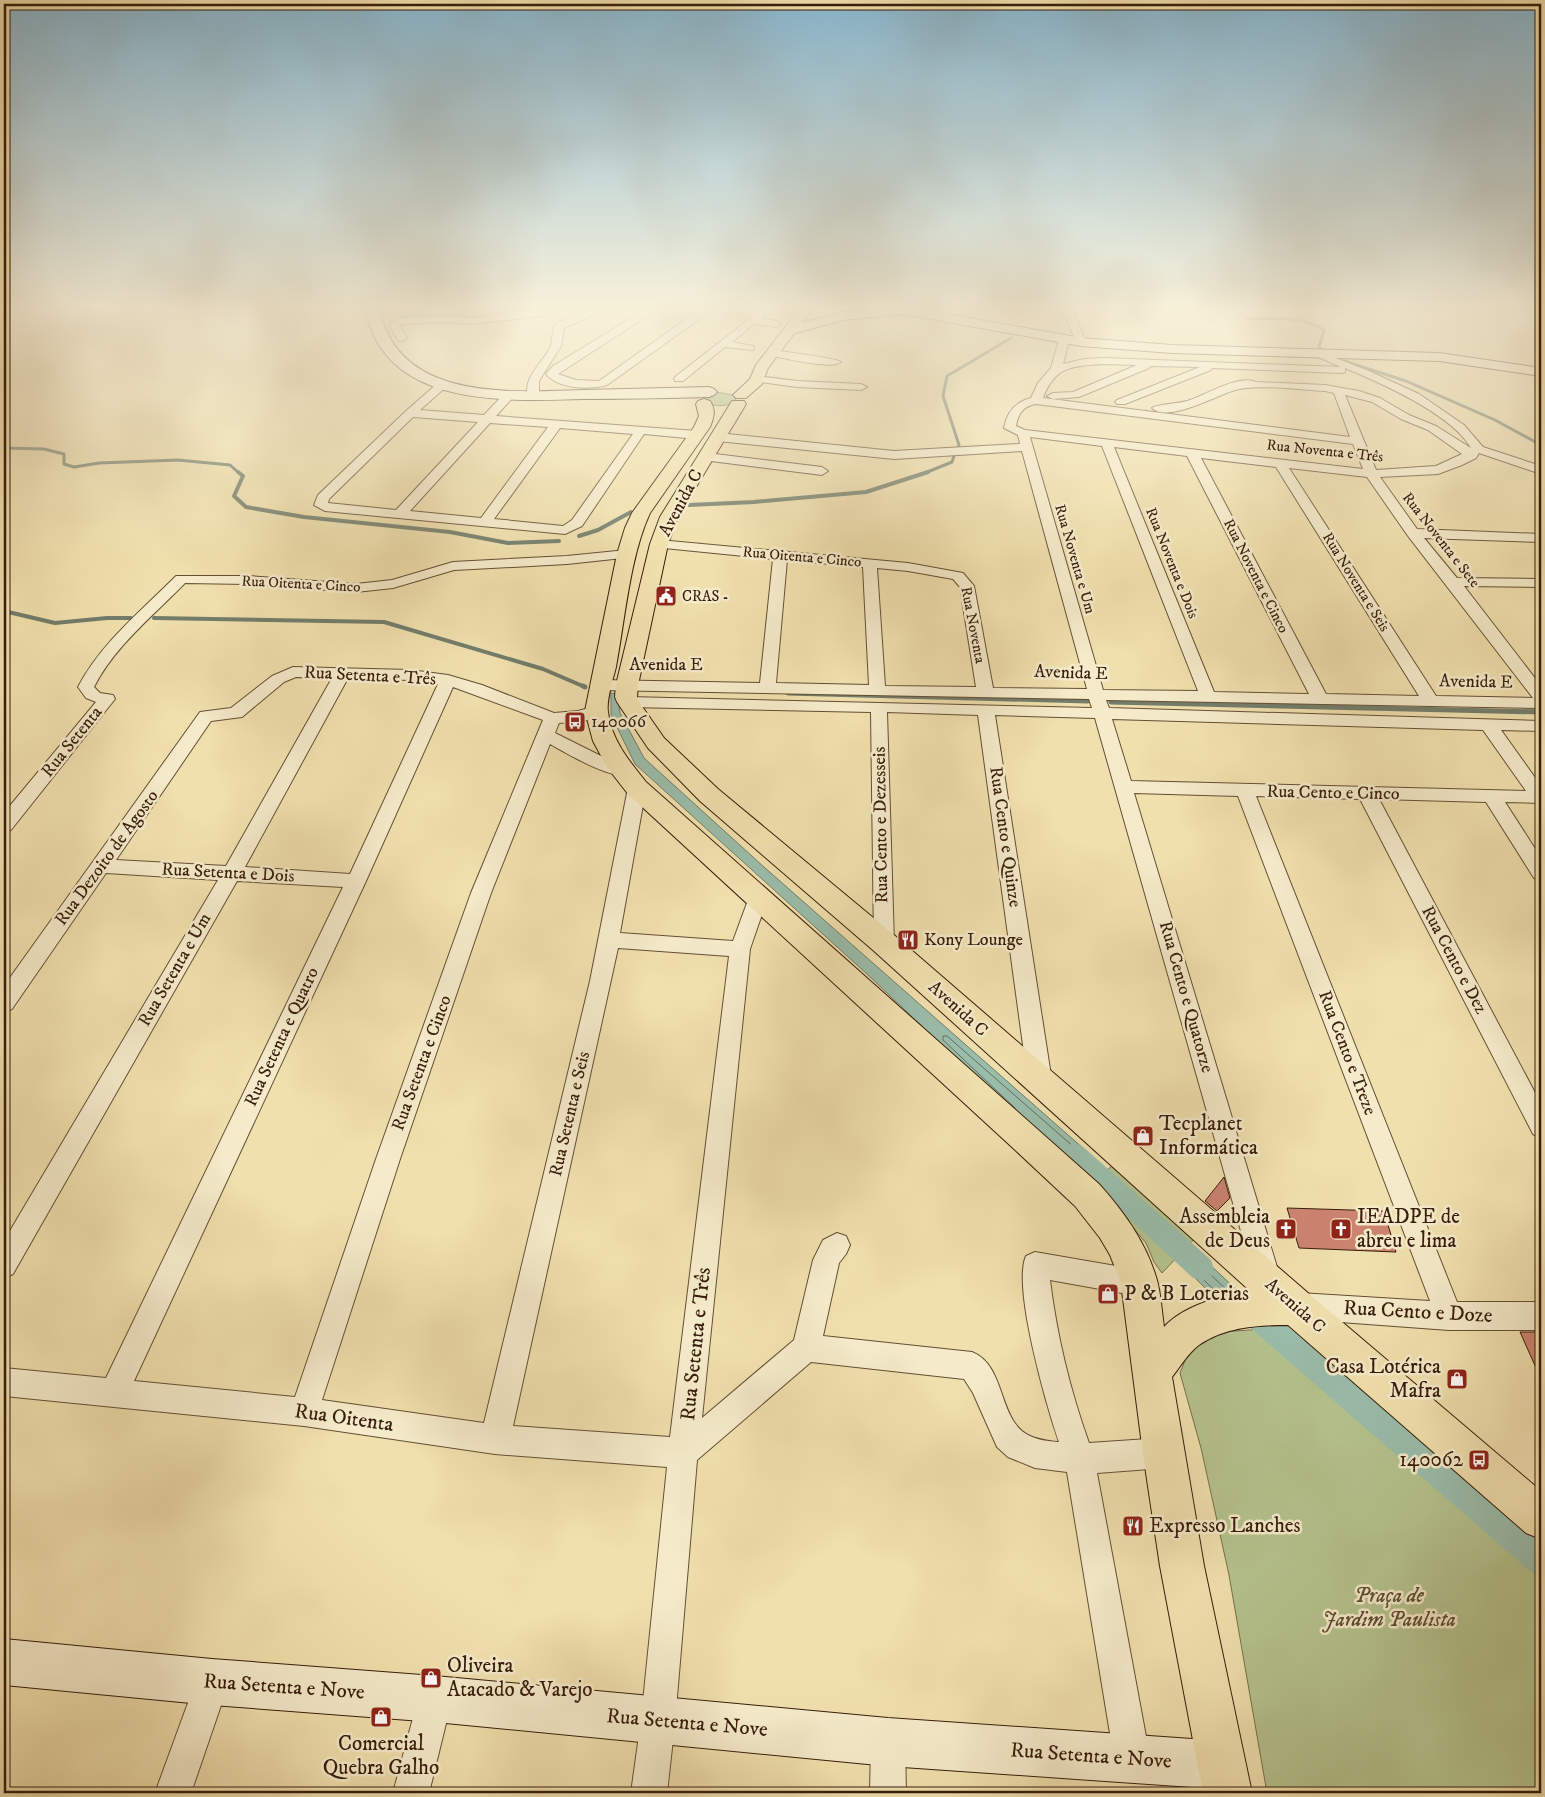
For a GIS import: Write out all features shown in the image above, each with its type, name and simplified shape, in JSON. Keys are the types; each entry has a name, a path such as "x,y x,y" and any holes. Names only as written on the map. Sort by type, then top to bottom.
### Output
{"main road":[{"path":"469,391 508,396 580,397 672,394 716,407"},
{"name":"Avenida C","path":"737,391 716,407 669,517 641,560 619,691 596,711 605,742 630,780 1087,1195 1113,1226 1125,1247 1141,1294 1163,1453 1182,1566 1225,1779"},
{"name":"Avenida C","path":"619,691 656,744 709,795 884,943 1040,1082 1248,1301"},
{"path":"1152,1372 1185,1332 1248,1301 1295,1306"},
{"name":"Avenida C","path":"1295,1306 1541,1518"},
{"name":"Rua Setenta e Nove","path":"4,1662 212,1682 434,1698 888,1742 1132,1758 1225,1779"}],"street":[{"path":"436,391 320,502 325,507 565,530 577,523 640,430"},
{"path":"533,391 533,396"},
{"path":"1037,399 1040,391"},
{"path":"1075,395 1083,391"},
{"path":"1121,402 1149,391"},
{"path":"1025,440 1010,428 1012,420 1021,404 1037,399 1075,395 1173,409 1183,407 1219,391 1238,397"},
{"path":"1287,391 1337,398 1371,399 1405,417 1432,428 1475,452 1541,470"},
{"path":"1405,391 1435,409 1467,434 1475,452"},
{"path":"399,515 508,396"},
{"name":"Rua Noventa e Sete","path":"1337,398 1371,474 1413,533 1454,582 1541,697"},
{"path":"1037,399 1357,441"},
{"path":"410,414 640,430 716,407 822,471"},
{"name":"Rua Noventa e Três","path":"716,407 894,455 1025,440 1106,442 1371,474 1390,474 1438,470 1458,462 1475,452"},
{"path":"484,523 556,425"},
{"name":"Rua Noventa e Um","path":"1025,440 1099,703"},
{"name":"Rua Noventa e Dois","path":"1106,442 1208,696"},
{"name":"Rua Noventa e Cinco","path":"1192,453 1320,699"},
{"name":"Rua Noventa e Seis","path":"1280,463 1431,701"},
{"path":"1413,533 1541,538"},
{"path":"768,687 780,555"},
{"name":"Rua Oitenta e Cinco","path":"182,579 248,580 364,587 413,580 453,566 567,560 641,560 780,555 945,572"},
{"name":"Rua Cento e Dezesseis","path":"870,564 878,698 884,943"},
{"name":"Rua Noventa","path":"945,572 958,576 968,586 986,701"},
{"name":"Rua Setenta","path":"4,825 107,700 94,697 88,692 86,687 99,665 113,647 182,579"},
{"path":"1454,582 1541,583"},
{"name":"Rua Setenta e Três","path":"210,714 236,713 287,673 410,675 448,680 476,688 548,726 596,711"},
{"name":"Rua Setenta e Um","path":"4,1265 232,873 342,673"},
{"name":"Rua Setenta e Quatro","path":"114,1392 356,881 448,680"},
{"name":"Avenida E","path":"619,691 768,687 878,698"},
{"name":"Avenida E","path":"619,691 1099,703 1541,726"},
{"name":"Avenida E","path":"1099,703 1208,696 1541,703"},
{"name":"Rua Cento e Quinze","path":"986,701 1040,1082"},
{"name":"Rua Cento e Quatorze","path":"1099,703 1125,787 1248,1301"},
{"name":"Rua Dezoito de Agosto","path":"4,1003 202,721 210,714"},
{"path":"1488,724 1541,797"},
{"path":"548,726 597,761 630,780"},
{"name":"Rua Setenta e Cinco","path":"304,1412 388,1159 482,893 548,726"},
{"name":"Rua Setenta e Seis","path":"495,1439 609,940 630,780"},
{"name":"Rua Cento e Cinco","path":"1125,787 1541,797"},
{"name":"Rua Cento e Treze","path":"1245,791 1449,1316"},
{"name":"Rua Cento e Dez","path":"1367,794 1541,1127"},
{"path":"1492,796 1541,873"},
{"name":"Rua Setenta e Dois","path":"100,866 356,881"},
{"name":"Rua Setenta e Três","path":"649,1793 658,1721 683,1453 740,949 758,897"},
{"path":"609,940 740,949"},
{"path":"4,971 25,972"},
{"path":"683,1453 806,1348 826,1260 837,1244"},
{"path":"1132,1758 1080,1459 1051,1365 1041,1318 1035,1265 1141,1294"},
{"name":"Rua Cento e Doze","path":"1295,1306 1449,1316 1541,1316"},
{"path":"806,1348 972,1366 988,1391 1001,1428 1009,1440 1023,1450 1080,1459 1163,1453"},
{"name":"Rua Oitenta","path":"4,1382 304,1412 495,1439 683,1453"},
{"path":"173,1793 212,1682"},
{"path":"412,1793 434,1698"},
{"path":"888,1742 888,1793"}],"green space":[{"path":"716,392 733,395 736,400 720,406 704,401 706,395"},
{"path":"1115,1163 1197,1236 1162,1273 1154,1262 1146,1243 1094,1182"},
{"name":"Praça de Jardim Paulista","path":"1263,1329 1316,1346 1541,1537 1541,1793 1267,1793 1229,1575 1201,1448 1180,1373 1191,1346 1222,1332"}],"water":[{"path":"611,693 618,694 620,713 644,758 764,867 1101,1164 1083,1179 868,975 635,764 611,715"},
{"path":"1189,1245 1239,1292 1223,1306 1176,1259"}],"building":[{"path":"1224,1177 1230,1198 1217,1211 1205,1201"},
{"name":"IEADPE de abreu e lima","path":"1287,1208 1384,1211 1396,1252 1299,1248"},
{"path":"1520,1332 1541,1332 1541,1379"}],"waterway":[{"path":"944,391 943,396 959,445 958,448"},
{"path":"1429,391 1495,420 1541,445"},
{"path":"4,448 44,449 64,454 64,464 74,467 99,463 178,460 230,465 239,473"},
{"path":"925,473 952,462 954,456"},
{"path":"238,472 243,476 234,496 246,507 304,517 450,532 508,543 559,541"},
{"path":"689,505 754,502 866,492 925,473"},
{"path":"579,536 598,530 631,512"},
{"path":"4,611 55,623 107,618 131,618"},
{"path":"154,618 384,622 543,669 585,687 583,686"},
{"path":"788,693 1088,701"},
{"path":"1111,702 1541,712"},
{"path":"1074,1153 1202,1269"},
{"path":"1249,1310 1541,1562"}],"place":[{"name":"CRAS -","path":"666,596"},
{"name":"140066","path":"575,722"},
{"name":"Kony Lounge","path":"908,940"},
{"name":"Tecplanet Informática","path":"1143,1136"},
{"name":"Assembleia de Deus","path":"1286,1229"},
{"name":"IEADPE de abreu e lima","path":"1341,1229"},
{"name":"P & B Loterias","path":"1108,1294"},
{"name":"Casa Lotérica Mafra","path":"1457,1379"},
{"name":"140062","path":"1479,1460"},
{"name":"Expresso Lanches","path":"1133,1526"},
{"name":"Oliveira Atacado & Varejo","path":"431,1678"},
{"name":"Comercial Quebra Galho","path":"381,1717"}]}
